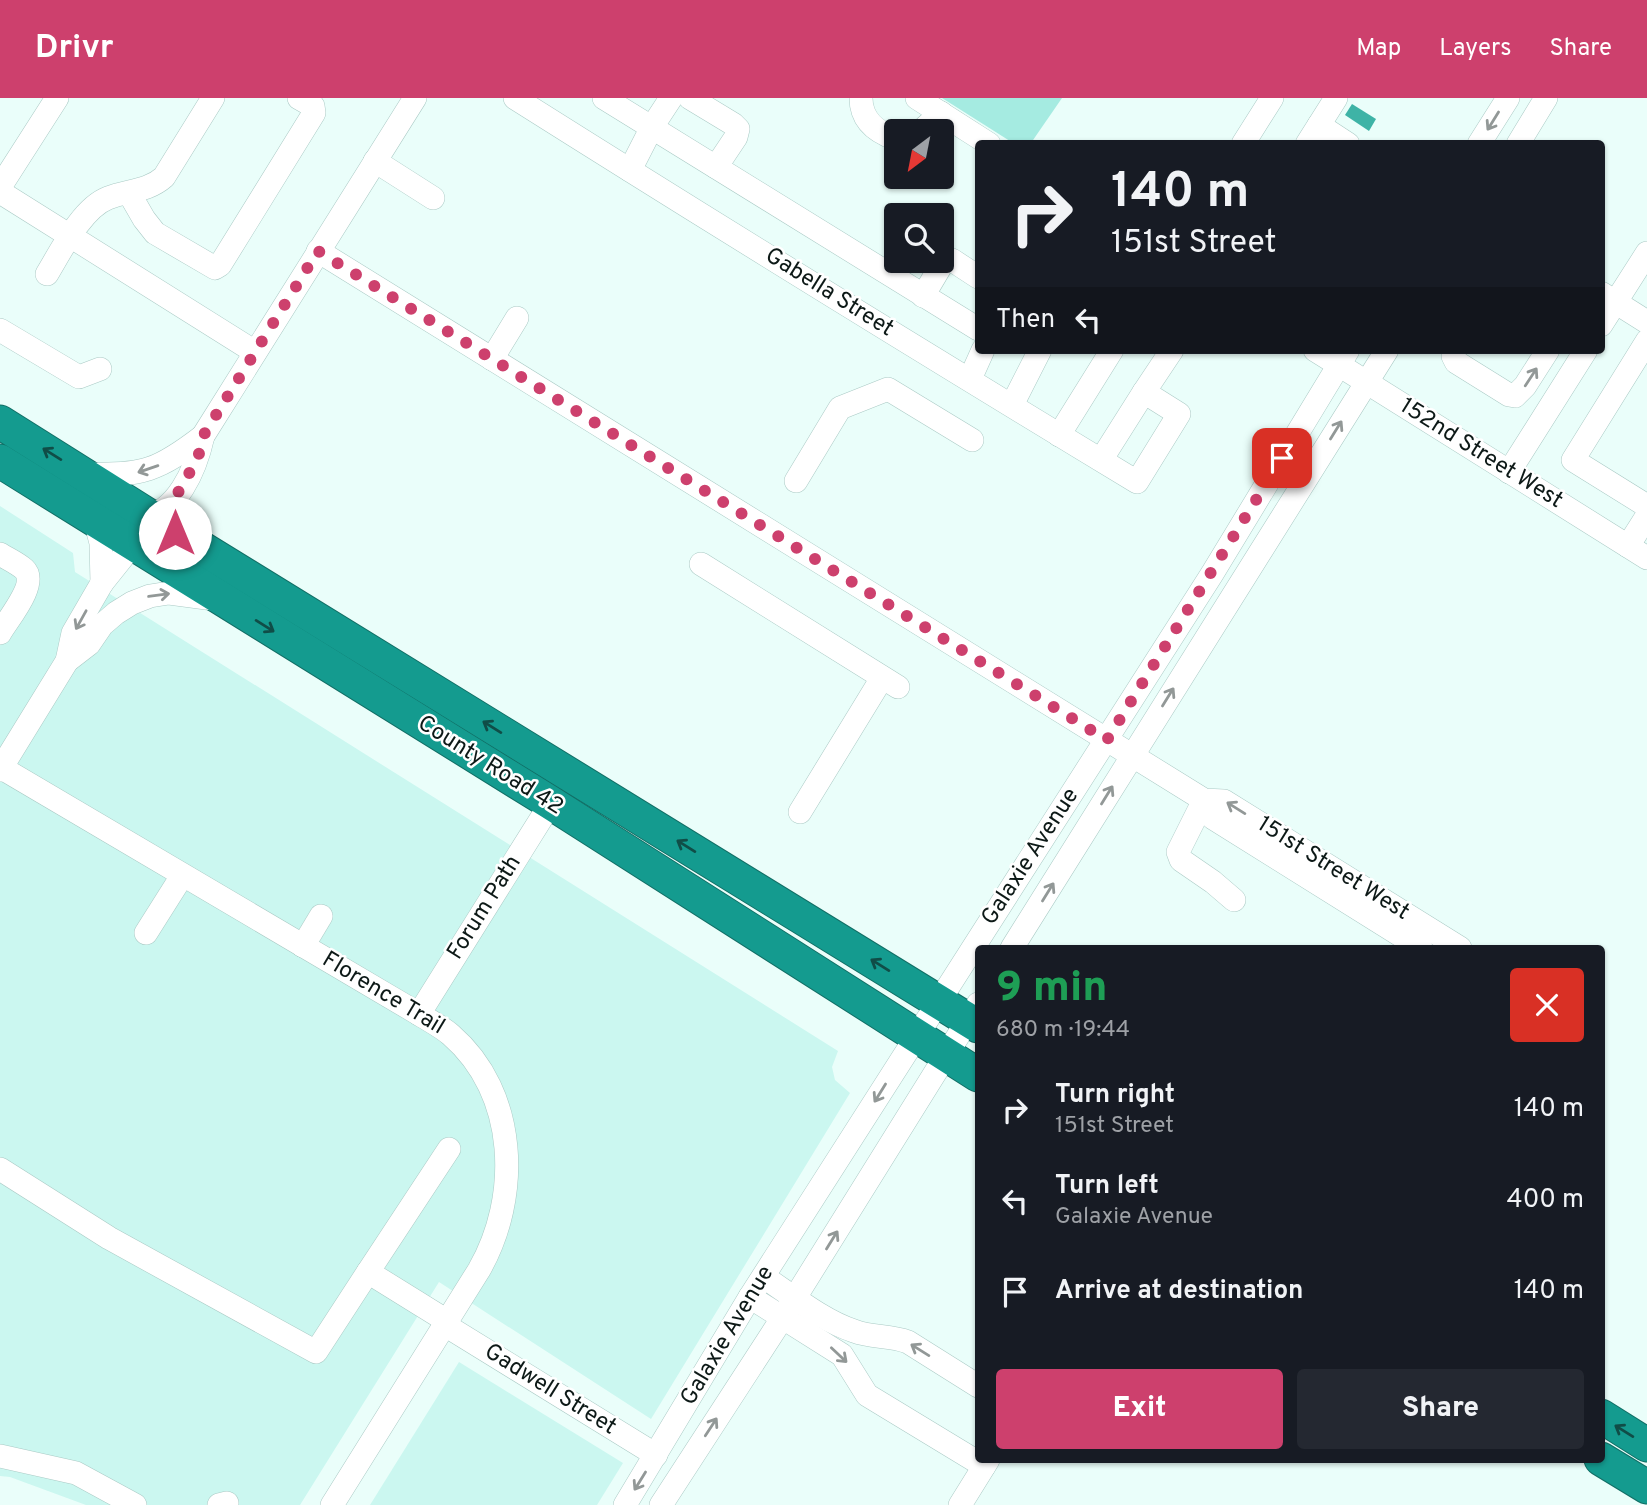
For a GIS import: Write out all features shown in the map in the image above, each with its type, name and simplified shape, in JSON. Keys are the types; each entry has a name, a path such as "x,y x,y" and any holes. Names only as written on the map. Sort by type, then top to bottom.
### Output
{"highway":[{"name":"County Road 42","path":"0,422 85,474 166,518 231,567 938,1001 975,1017"},
{"name":"County Road 42","path":"0,461 551,803 975,1073"},
{"path":"1605,1419 1647,1445"},
{"path":"1605,1461 1647,1487"}],"street":[{"path":"0,187 57,98"},
{"path":"47,274 71,236 98,203 155,185 164,177 213,98"},
{"path":"129,193 155,233 215,268 220,265 314,113 313,106 299,98"},
{"path":"102,583 101,543 89,516 122,519 166,518 198,458 203,436 415,98"},
{"name":"Gabella Street","path":"515,98 1138,482 1179,414 1144,392"},
{"path":"604,98 975,327"},
{"path":"629,170 671,98"},
{"path":"690,98 738,129 736,137 716,167"},
{"path":"861,98 863,116 884,133"},
{"path":"917,98 983,140"},
{"path":"1246,140 1272,98"},
{"path":"1482,140 1508,98"},
{"path":"1520,140 1546,98"},
{"path":"1334,99 1313,134 1334,140"},
{"path":"934,119 941,113"},
{"path":"375,161 433,198"},
{"path":"0,192 255,352"},
{"name":"151st Street West","path":"318,251 1204,800 1224,801 1455,945"},
{"path":"1647,253 1608,298 1647,322"},
{"path":"923,296 947,260 952,260 975,275"},
{"path":"492,359 517,318"},
{"path":"0,330 79,377 100,369"},
{"path":"1645,348 1573,460 1647,506"},
{"path":"970,379 981,354"},
{"path":"1012,405 1039,354"},
{"path":"1059,435 1110,354"},
{"path":"1101,460 1169,354"},
{"name":"Galaxie Avenue","path":"1014,945 1384,354"},
{"path":"1461,359 1509,395 1515,396 1525,386 1545,354"},
{"path":"1509,472 1583,354"},
{"name":"152nd Street West","path":"1343,358 1366,383 1637,552"},
{"name":"Galaxie Avenue","path":"625,1505 750,1297 1212,574 1343,358"},
{"path":"796,481 840,408 888,389 972,440"},
{"path":"85,474 130,475 148,471 169,461 203,436"},
{"path":"1637,552 1647,516"},
{"path":"0,768 67,661 74,633 102,583 126,553 158,545 231,567"},
{"path":"0,554 26,570 30,579 27,590 0,633"},
{"path":"701,564 890,682 800,811"},
{"path":"67,661 89,644 102,625 116,613 150,596 169,593 222,600"},
{"name":"Florence Trail","path":"0,768 450,1034 479,1069 493,1093 499,1111 509,1171 494,1240 487,1257 332,1505"},
{"path":"1204,800 1178,852 1181,860 1234,900"},
{"name":"151st Street West","path":"1204,800 1213,818 1416,945"},
{"name":"Forum Path","path":"419,1014 551,803"},
{"path":"146,933 182,876"},
{"path":"303,946 321,916"},
{"name":"Galaxie Avenue","path":"661,1505 975,1017"},
{"path":"0,1170 109,1238 316,1352 449,1149"},
{"name":"Gadwell Street","path":"368,1272 656,1455"},
{"path":"764,1277 843,1327 868,1335 908,1342 975,1384"},
{"path":"750,1297 842,1355 867,1395 975,1457"},
{"path":"0,1456 76,1474 135,1505"},
{"path":"960,1505 986,1463"}],"shaded area":[{"path":"942,98 1062,98 1033,140 1008,140"},
{"path":"1352,104 1376,119 1369,131 1345,115"},
{"path":"0,506 73,553 75,572 838,1051 832,1067 835,1080 850,1093 651,1419 439,1282 300,1505 86,1505 10,1477 0,1476"},
{"path":"459,1362 623,1463 597,1505 370,1505"}],"route":[{"path":"175,533 172,503 198,458 203,436 318,251 1107,740 1282,458"}]}
